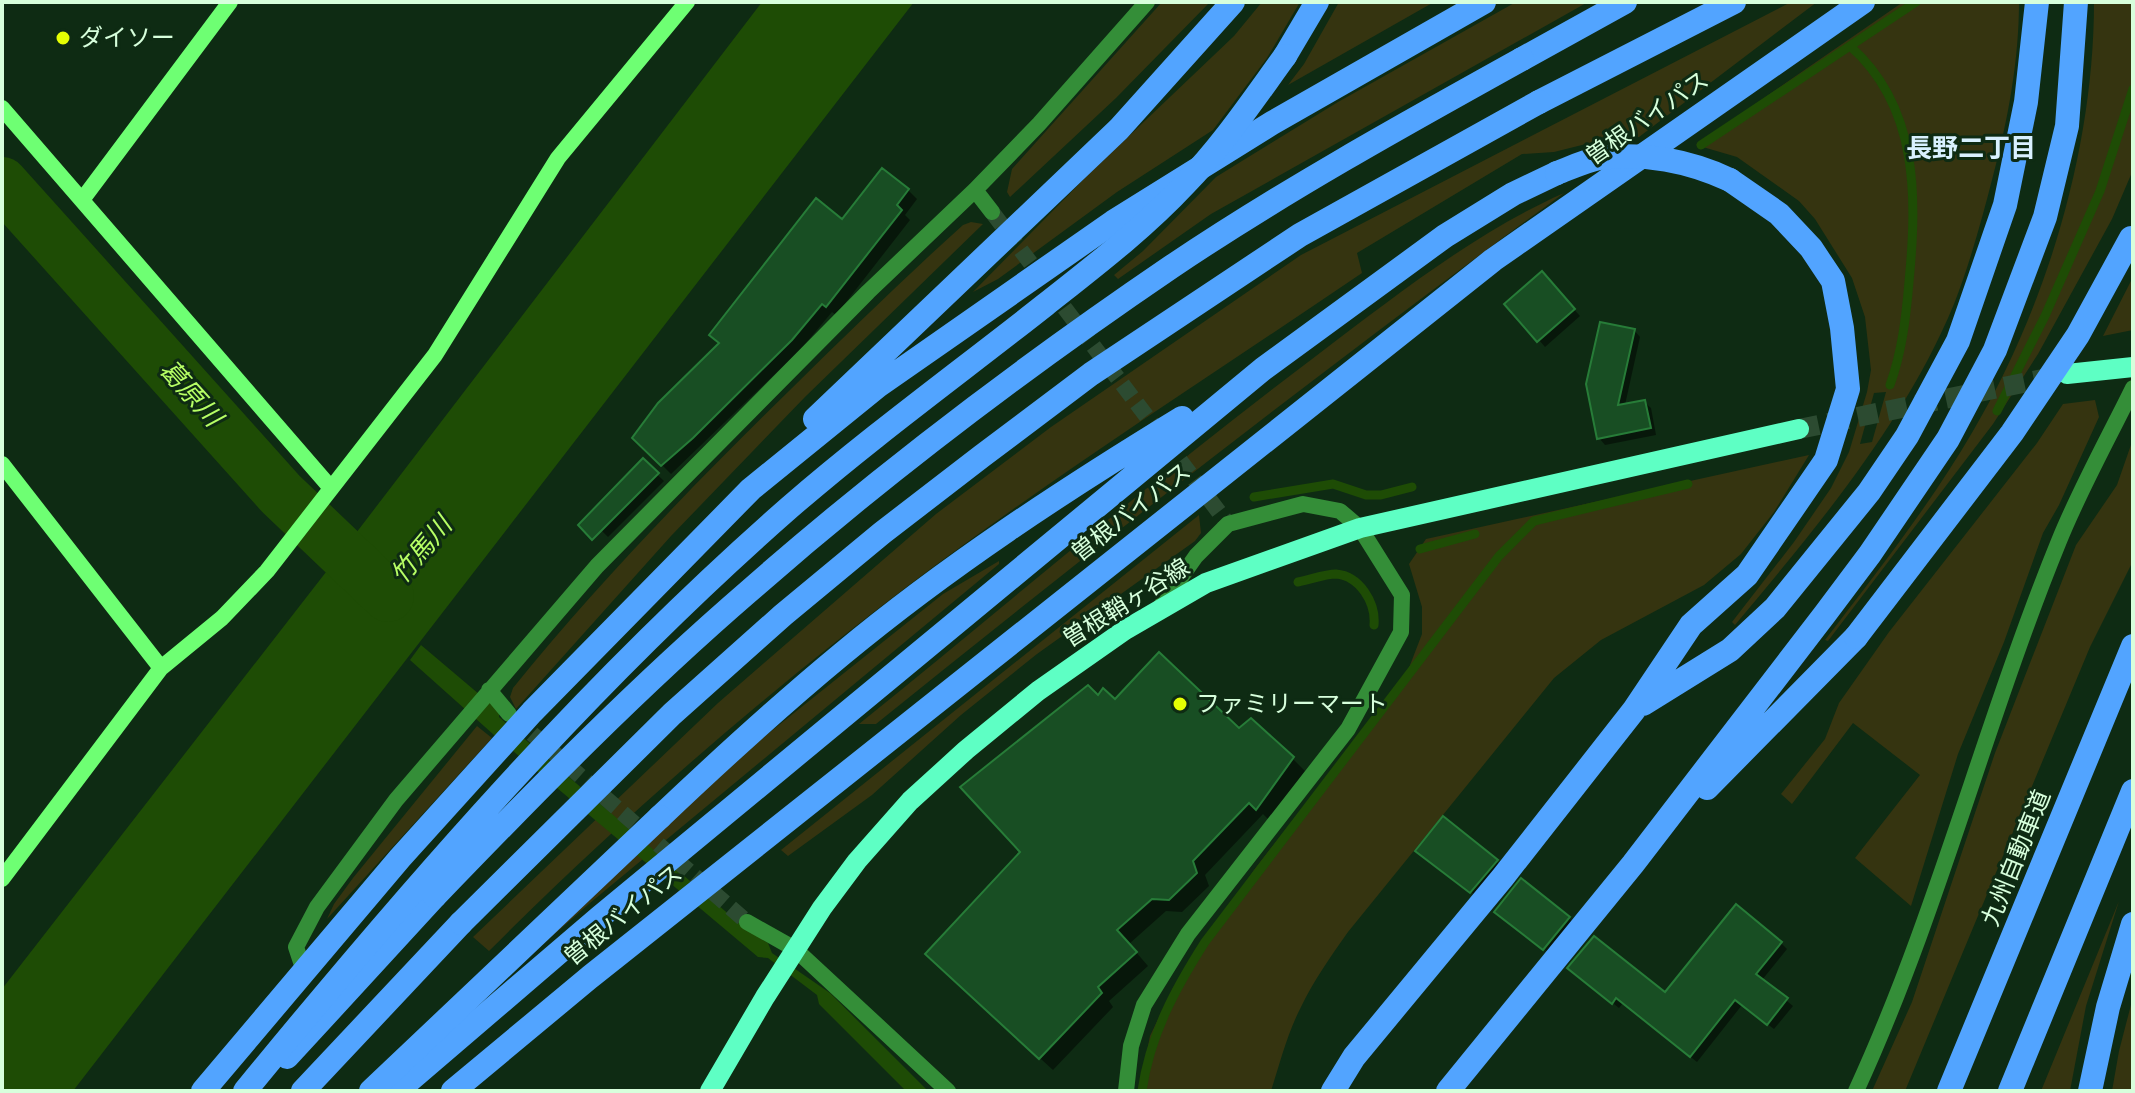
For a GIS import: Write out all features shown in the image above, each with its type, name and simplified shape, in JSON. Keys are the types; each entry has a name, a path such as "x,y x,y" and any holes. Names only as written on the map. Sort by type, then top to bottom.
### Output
{"highway":[{"path":"203,1091 400,858 532,712 751,489 816,417 1119,129 1233,2"},
{"path":"245,1091 424,877 624,663 791,506 1110,253 1184,186 1221,145 1285,56 1317,2"},
{"path":"751,489 878,386 1113,222 1272,123 1484,2"},
{"path":"255,1091 540,787 748,592 855,502 965,415 1171,267 1393,130 1625,2"},
{"path":"303,1091 461,923 672,714 783,615 882,533 1091,374 1300,235 1539,102 1734,2"},
{"name":"曽根バイパス","path":"453,1091 590,977 1493,260 1863,2"},
{"path":"1634,710 1730,650 1775,608 1869,492 1907,436 1958,341 2005,205 2026,102 2037,2"},
{"path":"1448,1091 1633,864 1870,554 1948,439 1995,350 2045,217 2067,126 2076,2"},
{"path":"397,1091 612,907 1263,369 1445,236 1513,194 1598,158 1636,157 1701,166 1730,180 1779,214 1811,248 1833,281 1842,328 1848,389 1826,460 1747,575 1691,625 1634,710 1503,877 1354,1057 1333,1091"},
{"path":"1633,864 1856,637 2012,433 2078,335 2132,236"},
{"path":"371,1091 749,733 844,652 1037,509 1263,369"},
{"name":"九州自動車道","path":"1949,1091 2133,646"},
{"path":"2010,1091 2133,791"},
{"path":"2090,1091 2108,1007 2133,924"},
{"path":"1471,1091 1530,992"},
{"path":"1346,1091 1354,1057"}],"main road":[{"path":"2067,374 2133,367"},
{"name":"曽根鞘ヶ谷線","path":"710,1091 793,952 857,861 910,801 1038,691 1125,630 1206,583 1360,528 1799,429"}],"street":[{"path":"82,200 230,2"},
{"path":"2,879 161,668 222,618 267,571 435,355 558,158 687,2"},
{"path":"304,971 296,947 317,907 396,800 489,690 597,566 868,292 975,190 1039,124 1147,2"},
{"path":"2,108 330,487"},
{"path":"975,190 992,212"},
{"path":"1856,1091 1897,999 1972,780 2060,539 2133,388"},
{"path":"2,464 161,668"},
{"path":"1126,1091 1131,1046 1144,1005 1188,934 1348,729 1401,632 1402,595 1360,528 1340,511 1303,504 1228,524 1196,556 1157,611"},
{"path":"489,690 509,714"},
{"path":"747,922 793,952 948,1091"}],"shaded area":[{"path":"1162,2 1210,2 1116,98 1010,197 1007,192 1012,169"},
{"path":"1262,2 1300,2 1267,58 1213,130 1117,192 998,279 973,292 1086,177 1234,36"},
{"path":"1339,2 1434,2 1288,85 1304,64"},
{"path":"1516,2 1588,2 1211,214 1118,279 1114,275 1143,251 1216,177 1338,102"},
{"path":"1791,2 1817,2 1639,137 1598,141 1554,152 1522,154 1357,253 1362,273 1023,502 913,582 802,669 694,759 489,951 473,937 718,703 936,514 1051,427 1301,255"},
{"path":"1903,2 2019,2 2012,90 1989,192 1965,273 1934,348 1885,432 1856,473 1735,625 1732,622 1831,488 1849,452 1871,370 1865,317 1852,278 1815,219 1799,201 1737,157 1696,145","holes":["1886,392 1872,442 1860,444 1874,393"]},
{"path":"2094,2 2133,2 2133,170 2112,219 2038,354 1993,424 1828,641 1825,640 1939,485 1973,431 2023,331 2044,278 2075,169 2086,113"},
{"path":"1564,193 1217,454 876,724 859,724 1200,446 1375,311 1498,227"},
{"path":"971,222 983,224 805,397 671,536 516,709 510,697 513,688 647,535 854,327 963,225"},
{"path":"2133,277 2133,330 2103,336"},
{"path":"2095,400 2099,417 2043,533 2004,642 1958,754 1911,906 1855,858 1920,775 1853,723 1792,804 1781,794 1825,739 1839,703 1889,632 2037,443 2063,404"},
{"path":"2133,439 2133,561 2090,647 1905,1091 1872,1091 1912,1002 1995,753 2076,545 2117,485"},
{"path":"1809,455 1774,512 1741,554 1704,585 1601,640 1554,678 1335,950 1296,1017 1271,1091 1139,1091 1150,1036 1173,988 1254,870 1407,673 1422,634 1422,607 1409,564 1426,539"},
{"path":"1199,515 1201,533 1195,541 1037,654 961,715 872,795 788,856 781,850"},
{"path":"999,561 590,903 474,1005 744,753 943,594"},
{"path":"477,726 492,738 327,919 353,878"},
{"path":"2119,901 2086,1006 2070,1091 2041,1091"},
{"path":"2133,997 2133,1091 2112,1091 2119,1051"}],"water":[{"name":"竹馬川","path":"762,2 914,2 73,1091 2,1091 2,989 340,554"},
{"path":"421,645 499,711 499,717 746,929 768,943 772,953 830,993 928,1091 906,1091 819,1004 817,995 768,958 758,957 494,735 410,660"}],"building":[{"path":"882,168 909,189 897,205 902,210 826,307 822,304 792,340 661,466 632,438 658,403 719,343 709,335 816,198 842,219"},
{"path":"1542,271 1575,309 1537,342 1504,304"},
{"path":"1600,322 1635,329 1618,405 1645,400 1651,428 1597,439 1586,384"},
{"path":"643,458 659,473 592,540 578,525"},
{"path":"1159,652 1239,728 1251,718 1294,757 1256,810 1249,803 1193,861 1197,873 1169,900 1152,899 1117,930 1137,952 1098,987 1102,993 1039,1059 925,954 1020,852 960,787 1088,685 1098,695 1103,688 1115,699"},
{"path":"1443,816 1498,860 1470,893 1415,851"},
{"path":"1521,878 1570,917 1543,950 1494,912"},
{"path":"1736,904 1782,942 1756,974 1788,998 1767,1025 1735,1000 1690,1057 1616,998 1612,1004 1567,968 1594,936 1665,992"}],"waterway":[{"path":"1701,145 1916,2"},
{"path":"1850,46 1873,70 1889,97 1901,125 1912,186 1908,295 1898,360 1890,385"},
{"path":"1997,411 2045,316 2100,191 2133,89"},
{"name":"葛原川","path":"2,183 281,494 388,596"},
{"path":"1254,497 1333,484 1366,495 1381,495 1412,487"},
{"path":"1142,1091 1151,1051 1165,1013 1205,942 1499,556 1534,521 1688,484"},
{"path":"1420,549 1475,534"},
{"path":"1298,582 1327,575 1345,576 1365,592 1372,608 1374,625"}],"tunnel":[{"path":"992,212 1228,524"},
{"path":"1799,429 2057,376"},
{"path":"514,718 747,922"}],"place":[{"name":"ダイソー","path":"63,38"},
{"name":"ファミリーマート","path":"1180,704"}],"district":[{"name":"長野二丁目","path":"1971,148"}]}
